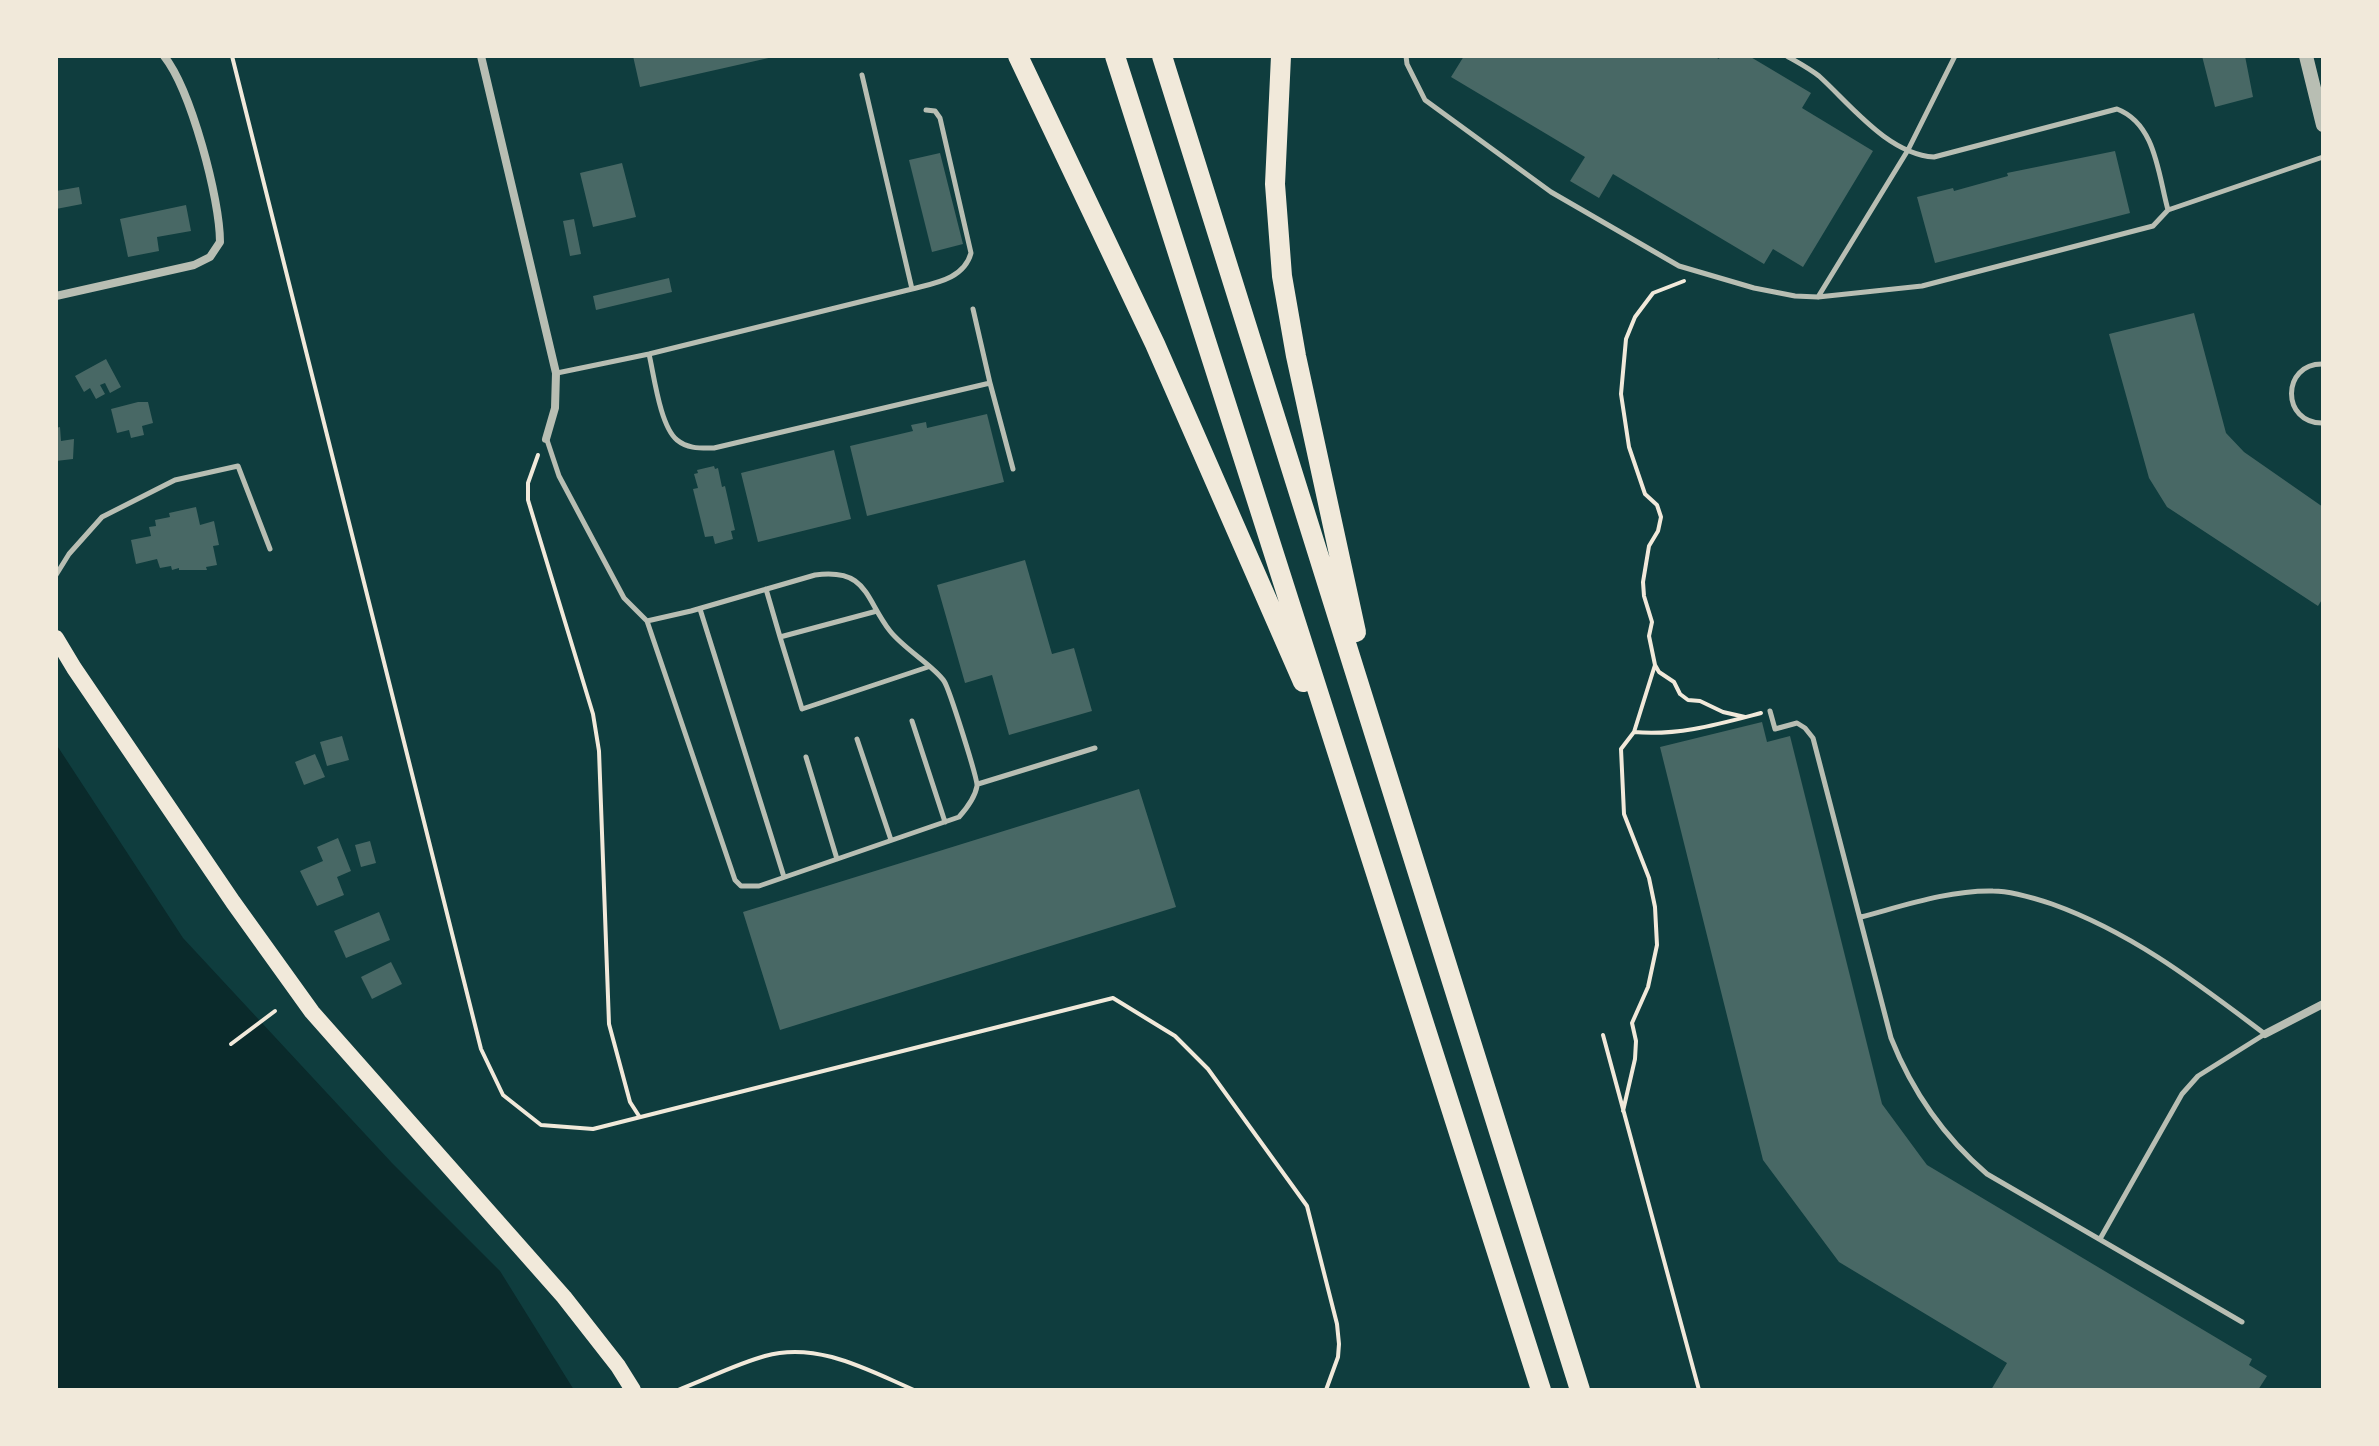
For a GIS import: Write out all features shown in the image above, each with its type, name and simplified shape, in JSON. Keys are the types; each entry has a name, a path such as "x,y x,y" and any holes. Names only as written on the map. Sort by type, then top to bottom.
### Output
{"highway":[{"path":"1018,56 1155,344 1343,773"},
{"path":"1115,56 1541,1390"},
{"path":"1162,56 1580,1390"},
{"path":"1281,56 1275,184 1282,276 1296,356 1384,761"}],"main road":[{"path":"56,638 233,902 312,1012 564,1297 633,1390"}],"street":[{"path":"56,296 194,265 210,257 220,242 216,202 196,131 175,73 164,56"},
{"path":"481,56 556,373 555,408 546,439"},
{"path":"2306,56 2323,125"},
{"path":"2265,1034 2323,1004"}],"lane":[{"path":"1406,56 1425,100 1538,183 1679,266 1754,288 1795,296 1818,297 1922,286 2153,226 2168,210 2323,157"},
{"path":"1787,56 1818,76 1858,117 1908,150 1934,157 2117,109 2131,114 2145,129 2168,210"},
{"path":"1818,297 1908,150 1955,56"},
{"path":"862,75 912,289"},
{"path":"556,373 649,354 928,285 958,274 968,264 971,253 940,118 935,111 926,110"},
{"path":"973,309 1013,469"},
{"path":"649,354 666,425 675,439 691,448 714,448 990,383"},
{"path":"2323,364 2307,366 2299,372 2293,379 2290,398 2299,416 2323,423"},
{"path":"546,439 559,476 624,598 647,621 735,880 741,886 750,888 945,822 959,817 970,805 978,784 944,681 890,631 865,589 848,577 832,573 647,621"},
{"path":"56,575 69,554 102,517 175,480 238,466 270,549"},
{"path":"766,589 802,709 928,667"},
{"path":"700,609 784,877"},
{"path":"780,637 877,611"},
{"path":"1770,711 1775,729 1797,723 1813,738 1891,1038 1905,1073 1934,1117 1964,1154 1987,1174 2242,1322"},
{"path":"912,721 945,822"},
{"path":"857,739 891,840"},
{"path":"978,784 1095,748"},
{"path":"806,757 837,859"},
{"path":"1861,917 1953,896 1994,891 2034,898 2085,916 2168,962 2265,1034 2198,1076 2182,1094 2100,1239"}],"path":[{"path":"232,56 481,1049 503,1095 541,1125 593,1129 1113,998 1175,1036 1208,1069 1307,1206 1337,1324 1338,1357 1326,1390"},
{"path":"1702,273 1653,293 1635,317 1626,339 1621,394 1629,447 1645,494 1657,505 1661,517 1658,531 1649,546 1643,582 1652,622 1649,636 1655,665 1688,700 1700,701 1723,712 1745,717"},
{"path":"546,439 528,483 528,500 593,714 600,766 609,1024 630,1102 639,1117"},
{"path":"1623,1111 1635,1059 1636,1041 1632,1023 1648,987 1657,945 1655,907 1649,878 1624,814 1621,749 1634,732 1655,665"},
{"path":"1634,732 1662,734 1770,711"},
{"path":"231,1044 275,1011"},
{"path":"1603,1035 1699,1390"},
{"path":"678,1390 765,1356 809,1352 828,1355 914,1390"}],"water":[{"path":"56,744 183,938 392,1163 500,1271 574,1390 56,1390"}],"building":[{"path":"633,56 773,56 773,57 640,87"},
{"path":"1464,56 1713,56 1719,59 1720,56 1749,56 1811,93 1802,108 1873,151 1803,267 1773,249 1764,264 1613,174 1599,198 1570,181 1585,157 1451,77"},
{"path":"2202,56 2245,56 2253,97 2215,107"},
{"path":"2115,151 2130,213 1935,263 1917,197 1953,188 1954,191 2008,176 2007,173"},
{"path":"940,153 963,244 932,252 909,160"},
{"path":"622,163 636,217 593,227 580,173"},
{"path":"79,187 82,204 56,209 56,191"},
{"path":"186,205 191,231 157,237 159,251 128,257 120,219"},
{"path":"574,219 581,254 570,256 563,221"},
{"path":"669,278 672,292 596,310 593,296"},
{"path":"2194,313 2226,433 2244,452 2323,507 2323,598 2318,606 2167,507 2149,478 2109,334"},
{"path":"106,359 121,387 110,393 105,383 100,385 105,394 96,399 90,388 84,392 75,376"},
{"path":"148,402 153,423 142,426 144,435 131,438 129,430 117,433 111,409"},
{"path":"987,414 1004,482 867,516 850,446 913,431 911,425 926,422 927,428"},
{"path":"60,427 61,441 74,439 73,459 56,461 56,428"},
{"path":"834,450 851,519 758,542 741,473"},
{"path":"718,468 722,487 725,486 735,530 731,531 733,539 715,544 713,536 705,537 693,489 698,488 694,474 698,473 697,470"},
{"path":"196,507 200,525 214,521 219,545 213,546 217,565 206,567 207,570 172,570 171,566 160,568 157,559 136,564 131,540 151,536 149,527 156,526 155,520 170,517 169,513"},
{"path":"1025,560 1052,654 1074,648 1092,711 1009,735 992,675 965,683 937,585"},
{"path":"1762,722 1767,742 1790,736 1882,1104 1921,1157 1927,1165 2252,1359 2249,1365 2267,1376 2258,1390 1991,1390 2007,1363 1839,1262 1763,1160 1660,747"},
{"path":"342,736 349,760 327,766 320,742"},
{"path":"315,754 325,777 304,785 295,762"},
{"path":"1139,789 1176,907 780,1030 743,912"},
{"path":"338,838 351,871 337,877 344,895 317,906 300,871 323,861 317,847"},
{"path":"370,841 376,863 361,867 355,845"},
{"path":"379,912 390,940 346,958 334,931"},
{"path":"391,962 402,984 372,999 361,977"}]}
